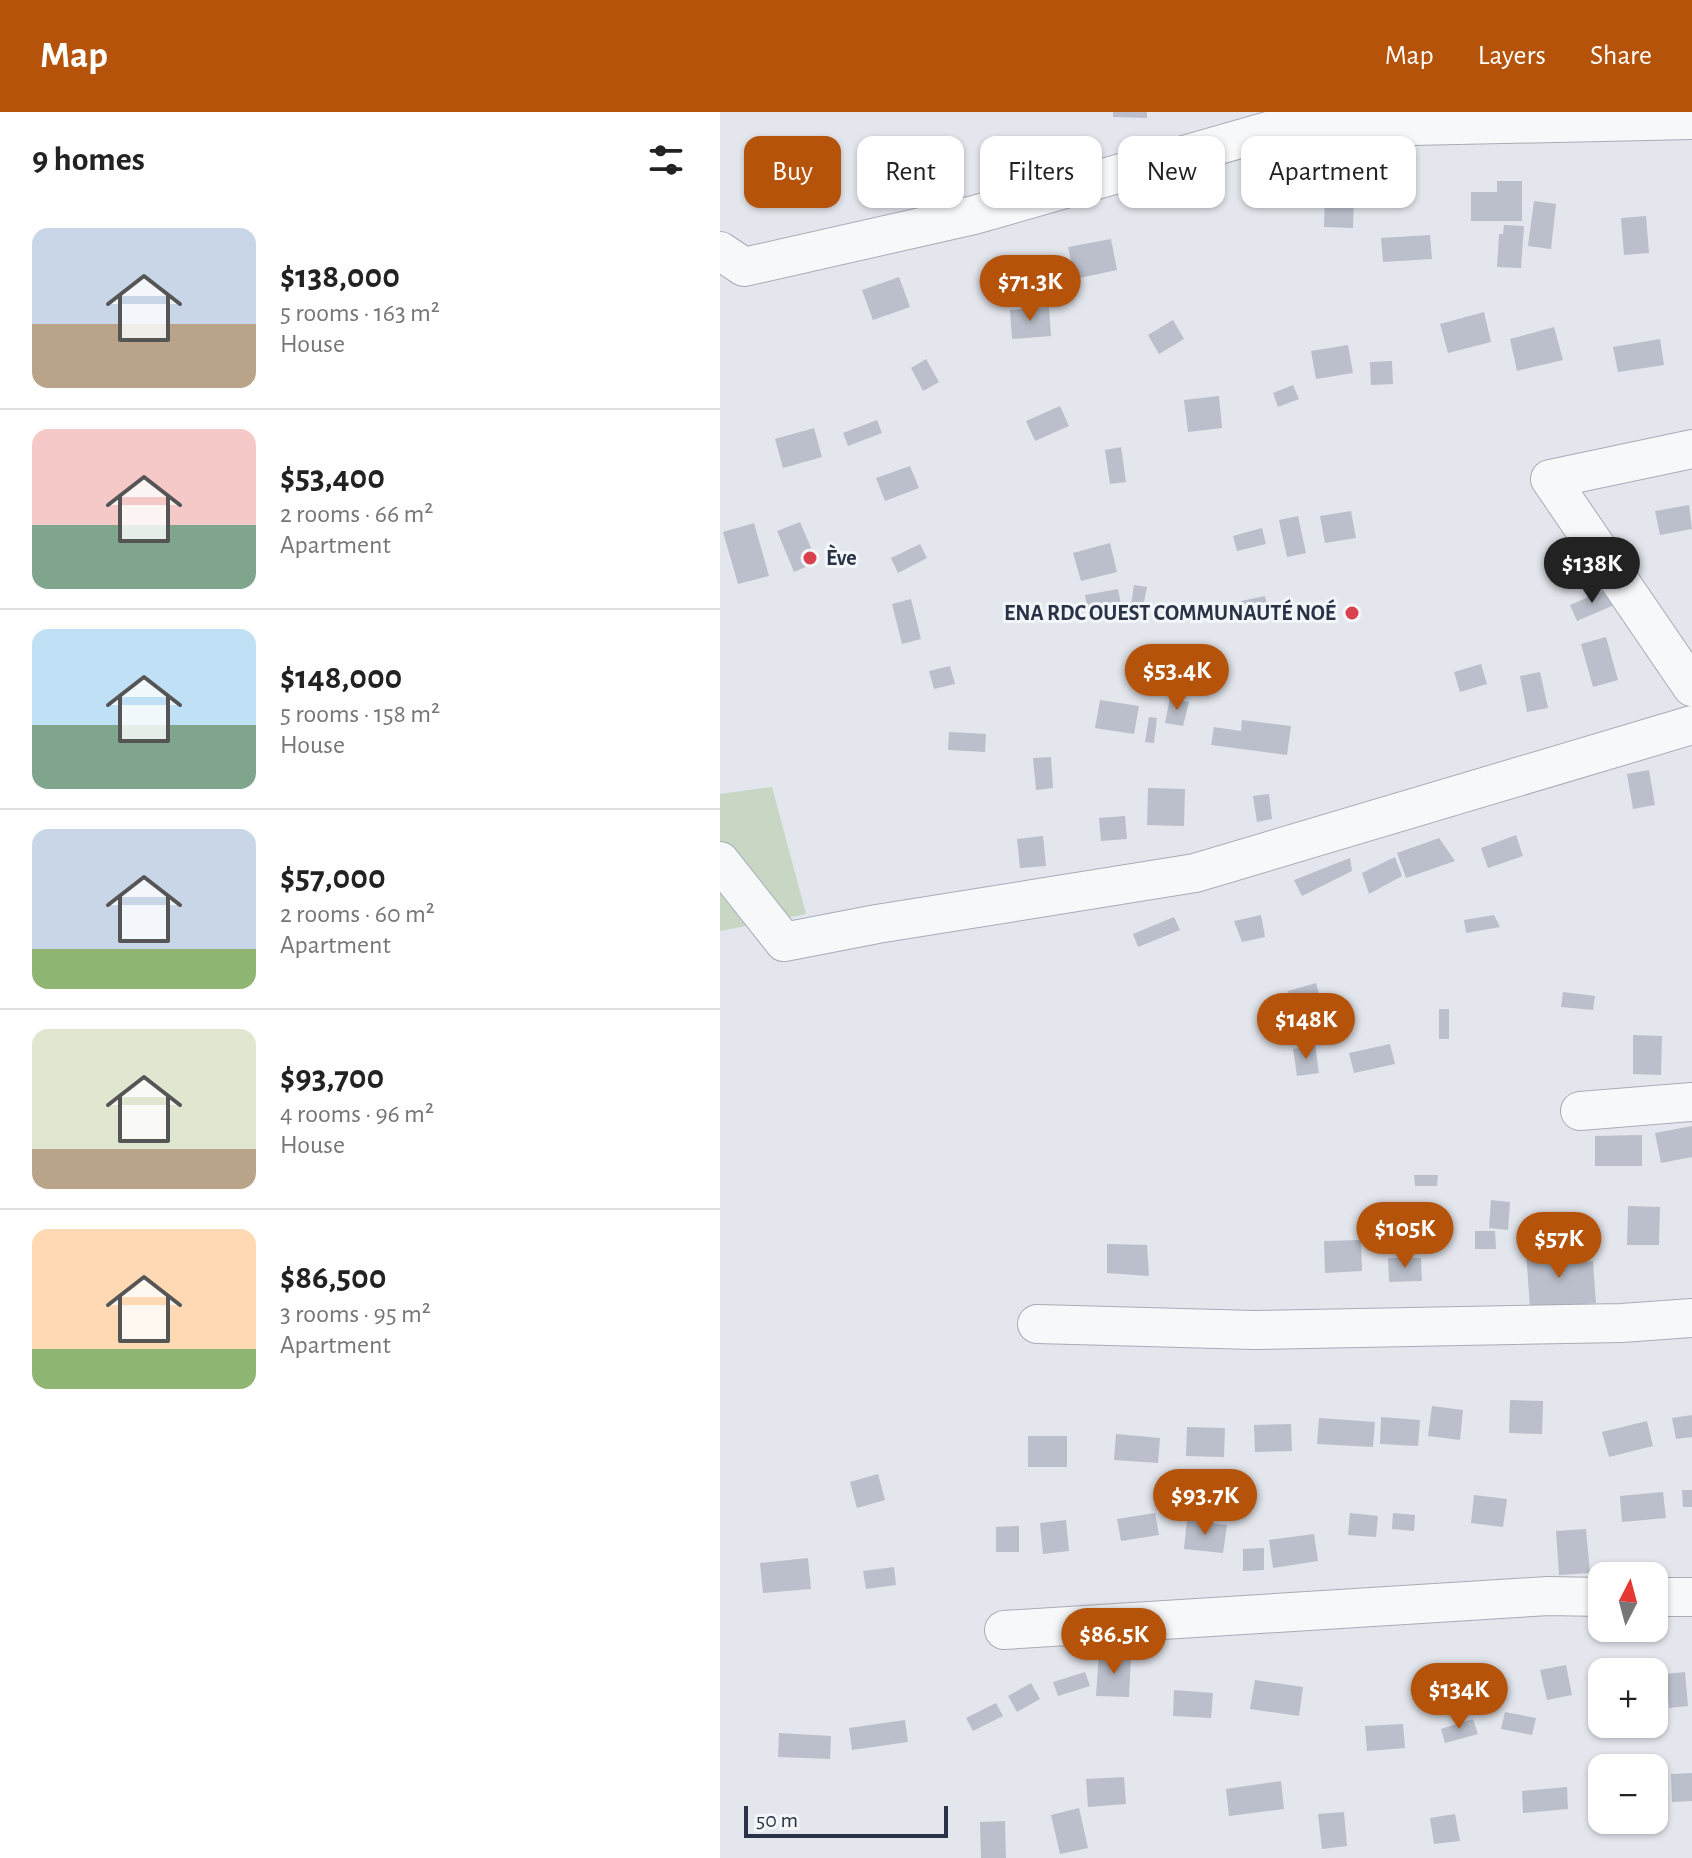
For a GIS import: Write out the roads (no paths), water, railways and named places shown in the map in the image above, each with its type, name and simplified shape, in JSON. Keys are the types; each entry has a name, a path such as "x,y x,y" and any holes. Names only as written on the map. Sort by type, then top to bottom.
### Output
{"street":[{"path":"720,251 744,267 974,215 1275,129 1692,120"},
{"path":"1692,449 1550,479 1692,687"},
{"path":"720,861 784,942 1195,873 1692,725"},
{"path":"1580,1111 1692,1102"},
{"path":"1037,1324 1254,1330 1622,1323 1692,1318"},
{"path":"1004,1630 1548,1596 1588,1597"},
{"path":"1668,1597 1692,1597"}],"place":[{"name":"Ève","path":"810,558"},
{"name":"ENA RDC OUEST COMMUNAUTÉ NOÉ","path":"1352,613"}]}
